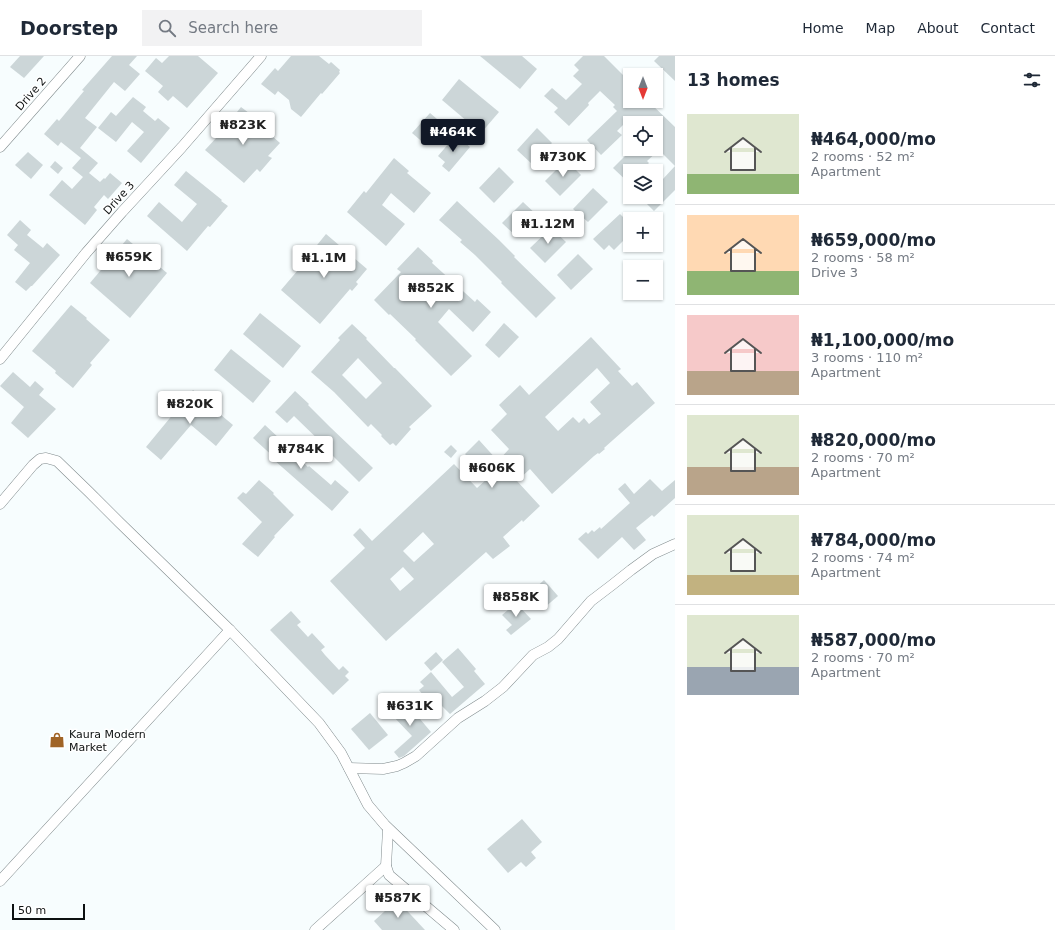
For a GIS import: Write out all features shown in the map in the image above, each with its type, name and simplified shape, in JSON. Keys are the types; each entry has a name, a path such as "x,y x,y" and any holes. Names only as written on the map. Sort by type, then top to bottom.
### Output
{"street":[{"name":"Drive 2","path":"0,147 80,56"},
{"name":"Drive 3","path":"0,359 86,253 182,147 261,56"},
{"path":"0,504 33,465 40,459 46,458 56,461 230,630 319,723 341,753 368,805 388,828 495,930"},
{"path":"349,768 383,769 404,764 416,756 458,718 485,701 503,687 533,655 548,647 558,639 591,601 653,554 675,544"},
{"path":"0,881 230,630"},
{"path":"388,828 386,866 389,876 454,930"},
{"path":"315,930 386,866"}],"building":[{"path":"20,56 44,56 24,78 10,67"},
{"path":"112,56 137,56 129,65 140,74 125,91 114,82 85,118 97,127 80,148 98,163 89,173 100,182 110,173 122,183 108,199 104,195 94,207 97,210 85,225 49,195 62,180 72,189 83,177 72,168 81,158 61,142 58,146 44,134 57,119 59,121 84,91 82,90"},
{"path":"169,56 198,56 218,73 187,108 173,96 168,101 158,92 163,86 145,71 156,58 162,63"},
{"path":"291,56 319,56 329,64 331,62 340,70 340,73 301,117 291,109 289,100 278,91 275,95 261,84 275,68 278,71"},
{"path":"480,56 522,56 537,69 520,89"},
{"path":"583,56 604,56 623,75 623,108 655,108 675,127 675,166 663,154 663,116 623,116 623,125 617,131 622,135 601,155 587,140 617,111 613,107 615,105 600,91 569,126 554,112 558,108 544,96 552,88 566,100 582,84 573,76 579,70 574,65"},
{"path":"659,56 675,56 675,81 663,68 654,61"},
{"path":"459,79 499,112 481,133 442,100"},
{"path":"133,97 146,107 143,111 155,121 158,118 170,128 141,163 127,151 144,132 132,122 116,142 98,128 111,112 116,116"},
{"path":"241,107 257,119 255,121 280,143 268,156 272,158 260,172 257,169 244,183 205,150"},
{"path":"430,113 444,125 426,145 412,133"},
{"path":"537,128 552,143 532,164 517,150"},
{"path":"456,135 470,147 449,172 442,166 445,162 438,156"},
{"path":"28,152 43,165 31,179 15,165"},
{"path":"625,156 652,156 647,161 649,163 648,164 623,164 623,177 613,168"},
{"path":"394,158 409,171 407,173 431,193 414,213 391,193 382,205 405,224 386,246 347,212 364,191 366,193"},
{"path":"566,160 581,175 560,196 545,181"},
{"path":"55,161 63,168 58,174 50,167"},
{"path":"675,166 675,190 663,202 663,179"},
{"path":"499,167 514,182 494,203 479,188"},
{"path":"186,171 228,206 210,227 208,226 187,251 147,216 159,202 182,222 197,204 174,185"},
{"path":"593,188 608,202 588,222 573,209"},
{"path":"457,201 499,240 515,256 514,257 556,298 536,318 475,255 460,242 462,240 439,220"},
{"path":"523,202 538,216 517,237 502,223"},
{"path":"647,204 661,204 654,211"},
{"path":"620,214 623,217 623,241 614,250 609,245 604,250 593,239"},
{"path":"20,220 31,230 27,235 43,248 47,243 60,255 26,291 15,282 30,263 14,250 18,245 7,235"},
{"path":"551,228 566,242 545,263 530,248"},
{"path":"326,234 367,269 356,282 358,284 352,291 350,289 320,324 281,290 311,257 309,255"},
{"path":"127,239 167,273 130,318 90,283"},
{"path":"418,247 433,261 432,263 475,302 477,299 491,312 473,332 449,309 438,322 472,356 451,376 415,340 416,339 374,300 401,272 397,269"},
{"path":"578,254 593,269 571,290 557,275"},
{"path":"71,305 110,340 90,363 92,365 73,388 55,373 56,371 32,351"},
{"path":"260,313 301,346 283,368 243,334"},
{"path":"504,323 519,337 499,358 485,345"},
{"path":"352,324 432,406 409,427 411,429 396,446 393,443 390,445 371,424 368,427 334,392 311,372 340,340 338,338","holes":["358,358 382,383 366,399 342,375"]},
{"path":"591,337 621,369 618,371 632,386 637,382 655,403 604,448 605,449 594,456 552,494 530,469 517,481 540,506 523,522 522,520 503,537 510,546 493,559 486,552 386,641 330,581 365,548 353,535 360,528 372,541 454,464 477,488 488,478 465,454 479,440 498,461 509,449 491,430 507,414 499,405 520,385 529,395","holes":["597,368 610,383 590,402 601,414 589,424 584,418 579,423 573,417 558,431 545,417","423,532 434,544 414,562 403,551","403,567 414,579 400,591 390,579"]},
{"path":"231,349 271,381 253,403 214,370"},
{"path":"13,372 30,387 35,381 44,389 39,395 56,409 28,438 11,423 24,407 0,386"},
{"path":"193,390 233,425 216,446 191,425 161,460 146,447"},
{"path":"295,391 373,468 359,482 294,416 287,423 275,412"},
{"path":"265,425 308,467 309,466 331,485 335,480 349,492 332,511 274,460 276,459 253,438"},
{"path":"451,445 457,451 451,458 444,452"},
{"path":"650,479 662,491 675,480 675,498 654,517 652,515 636,528 646,540 634,550 622,537 598,559 578,539 586,532 588,534 592,530 594,532 600,527 601,529 630,503 618,489 625,483 634,494"},
{"path":"259,480 274,493 273,494 294,515 274,536 275,537 258,557 242,544 262,522 237,498 243,492 246,494"},
{"path":"544,580 558,596 544,608 530,593"},
{"path":"516,603 531,619 511,635 506,630 512,625 502,615"},
{"path":"291,611 301,622 297,625 308,637 312,633 325,647 321,650 339,670 343,666 349,672 345,676 349,680 333,695 270,630"},
{"path":"458,648 476,669 474,671 485,684 450,714 438,702 434,705 430,700 428,701 419,690 424,686 420,682 431,672 452,697 464,687 442,662"},
{"path":"436,652 443,660 431,671 424,663"},
{"path":"399,701 403,705 407,702 431,732 404,756 399,758 394,752 412,736 392,715 397,710 393,707"},
{"path":"370,713 388,735 369,750 351,729"},
{"path":"522,819 542,842 531,852 536,858 526,867 521,862 508,873 487,849"},
{"path":"397,900 425,930 382,930 374,921"}],"place":[{"name":"Kaura Modern Market","path":"57,740"}]}
